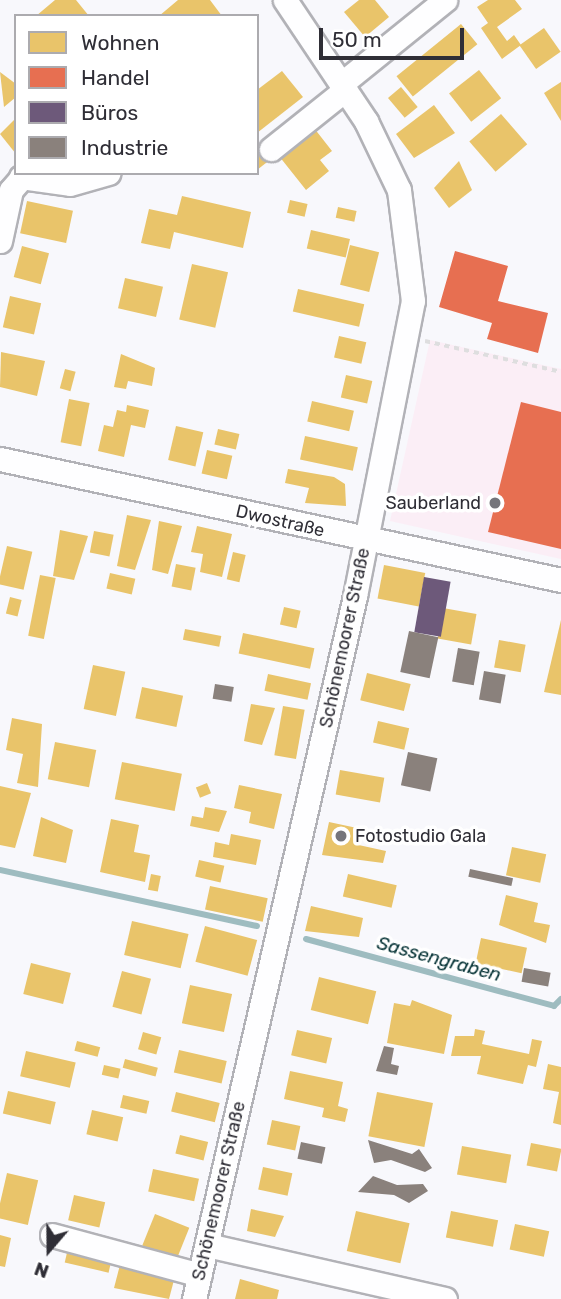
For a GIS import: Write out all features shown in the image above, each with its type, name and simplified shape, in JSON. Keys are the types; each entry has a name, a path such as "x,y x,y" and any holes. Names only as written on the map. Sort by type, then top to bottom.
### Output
{"street":[{"name":"Schönemoorer Straße","path":"194,1299 366,540 409,338 412,262 399,190 343,87 285,0"},
{"path":"271,149 446,0"},
{"path":"0,241 11,190 24,175 70,184 101,175"},
{"name":"Dwostraße","path":"0,459 561,580"},
{"path":"52,1235 200,1275"},
{"path":"207,1245 445,1299"}],"path":[{"path":"409,338 561,372"}],"shaded area":[{"path":"430,340 561,369 561,559 390,521"}],"building: Wohnen":[{"path":"55,0 76,0 87,14 38,14"},
{"path":"178,0 210,0 220,14 161,14"},
{"path":"359,0 375,0 389,17 365,37 344,12"},
{"path":"488,0 515,0 522,9 497,27 507,41 514,35 521,45 502,59 481,28 488,23 477,7"},
{"path":"461,24 477,44 413,96 396,76"},
{"path":"544,28 561,52 536,69 519,45"},
{"path":"479,70 501,98 471,122 449,93"},
{"path":"282,71 303,97 259,131 259,88"},
{"path":"0,72 14,82 14,99 4,107"},
{"path":"561,82 561,121 544,93"},
{"path":"401,87 418,107 405,118 388,98"},
{"path":"434,105 455,133 414,158 396,134"},
{"path":"501,114 527,144 496,172 469,142"},
{"path":"14,120 14,152 0,134"},
{"path":"314,128 332,151 320,160 329,171 306,190 279,156"},
{"path":"259,144 271,159 259,168"},
{"path":"459,161 472,190 449,208 434,188"},
{"path":"182,196 251,212 243,248 174,232 170,249 141,243 149,209 177,215"},
{"path":"290,200 308,204 305,217 287,213"},
{"path":"27,201 73,211 66,243 20,233"},
{"path":"338,207 357,211 354,222 336,218"},
{"path":"311,230 350,239 346,258 307,249"},
{"path":"350,245 379,252 369,292 340,285"},
{"path":"22,246 49,253 41,284 14,277"},
{"path":"192,264 228,272 215,328 179,320"},
{"path":"125,278 163,287 156,317 118,308"},
{"path":"298,289 364,304 359,327 293,311"},
{"path":"10,296 41,303 34,334 3,327"},
{"path":"339,336 366,342 361,364 334,357"},
{"path":"1,352 45,361 37,396 0,387"},
{"path":"121,354 155,368 152,386 128,381 126,389 114,387"},
{"path":"65,369 76,372 70,391 60,388"},
{"path":"346,375 372,381 367,403 341,397"},
{"path":"69,399 90,403 81,446 61,442"},
{"path":"312,401 354,411 349,431 307,421"},
{"path":"127,405 149,410 145,428 131,425 124,457 98,451 104,425 113,427 117,410 126,412"},
{"path":"176,426 203,432 195,466 168,460"},
{"path":"218,429 239,434 236,450 214,445"},
{"path":"305,436 358,447 353,471 300,459"},
{"path":"207,450 232,456 227,479 202,473"},
{"path":"288,469 334,477 345,484 346,506 305,503 309,488 285,483"},
{"path":"127,515 151,520 135,570 117,566"},
{"path":"159,521 182,526 168,574 152,570"},
{"path":"197,526 232,534 222,577 200,572 203,554 191,552"},
{"path":"60,530 88,536 74,580 53,576"},
{"path":"94,531 114,535 109,556 90,553"},
{"path":"7,546 32,552 24,590 0,584"},
{"path":"233,552 246,555 239,582 227,579"},
{"path":"176,564 196,568 191,590 172,587"},
{"path":"384,565 425,573 419,606 378,598"},
{"path":"110,573 135,579 132,594 106,589"},
{"path":"40,575 56,578 44,639 28,636"},
{"path":"10,597 22,600 18,616 6,613"},
{"path":"284,607 301,611 297,628 280,625"},
{"path":"443,608 476,614 471,644 438,639"},
{"path":"561,620 561,695 544,692"},
{"path":"185,629 221,636 219,647 183,640"},
{"path":"243,633 314,648 310,669 239,654"},
{"path":"499,640 526,645 521,672 494,668"},
{"path":"93,665 125,672 116,716 84,709"},
{"path":"367,673 411,684 404,711 360,700"},
{"path":"268,674 311,683 308,700 264,691"},
{"path":"142,687 183,696 176,727 135,718"},
{"path":"251,704 275,708 262,745 244,741"},
{"path":"283,706 305,710 296,759 274,755"},
{"path":"12,718 42,724 38,787 17,783 23,754 6,750"},
{"path":"378,721 409,728 404,750 373,742"},
{"path":"55,742 96,750 89,787 48,779"},
{"path":"122,762 182,774 175,811 115,799"},
{"path":"340,770 384,778 380,802 336,795"},
{"path":"207,783 211,793 200,798 196,787"},
{"path":"239,785 282,794 274,829 249,823 251,812 234,808"},
{"path":"0,786 31,793 15,848 0,845"},
{"path":"205,807 227,811 219,832 190,826 192,816 203,818"},
{"path":"41,817 73,830 66,863 33,856"},
{"path":"111,819 139,825 134,852 150,855 145,882 100,872"},
{"name":"Fotostudio Gala","path":"329,822 357,828 354,844 386,851 383,863 322,855"},
{"path":"231,834 261,840 256,865 213,857 215,842 229,845"},
{"path":"512,847 546,854 540,883 506,875"},
{"path":"199,860 224,866 221,882 195,877"},
{"path":"151,874 161,876 158,892 148,890"},
{"path":"348,874 397,885 392,908 343,896"},
{"path":"210,886 268,898 263,922 205,909"},
{"path":"506,895 538,903 534,922 550,925 546,943 499,925"},
{"path":"311,906 363,918 359,937 305,931"},
{"path":"132,921 189,934 181,968 124,955"},
{"path":"205,926 257,940 248,976 195,962"},
{"path":"481,938 527,948 522,973 476,963"},
{"path":"31,963 71,973 63,1004 23,994"},
{"path":"122,971 151,979 141,1015 112,1007"},
{"path":"319,977 376,991 368,1024 311,1010"},
{"path":"190,985 232,994 224,1032 182,1023"},
{"path":"412,1000 452,1015 444,1054 387,1043 394,1003 410,1006"},
{"path":"475,1029 485,1031 482,1044 529,1054 532,1039 542,1041 536,1067 528,1065 523,1084 477,1074 481,1056 451,1056 455,1036 474,1036"},
{"path":"297,1030 332,1038 326,1063 291,1055"},
{"path":"143,1032 161,1037 156,1055 138,1049"},
{"path":"77,1041 100,1047 98,1057 74,1051"},
{"path":"179,1050 227,1061 222,1083 174,1072"},
{"path":"26,1051 76,1062 70,1088 20,1076"},
{"path":"125,1059 158,1068 156,1076 123,1068"},
{"path":"548,1064 561,1067 561,1125 553,1123 559,1092 543,1089"},
{"path":"104,1065 121,1069 118,1079 102,1075"},
{"path":"290,1071 343,1082 338,1106 348,1109 345,1122 322,1117 324,1108 284,1099"},
{"path":"8,1091 56,1102 51,1124 3,1113"},
{"path":"176,1092 220,1103 215,1122 171,1111"},
{"path":"377,1092 433,1103 424,1147 368,1136"},
{"path":"123,1095 149,1101 146,1114 120,1108"},
{"path":"92,1110 123,1117 118,1142 86,1134"},
{"path":"272,1120 300,1126 295,1150 267,1144"},
{"path":"180,1135 208,1142 204,1160 175,1153"},
{"path":"531,1143 561,1149 557,1171 527,1166"},
{"path":"462,1146 511,1155 506,1183 457,1175"},
{"path":"263,1167 292,1173 288,1196 258,1189"},
{"path":"153,1169 199,1179 194,1201 148,1191"},
{"path":"7,1173 38,1180 28,1225 0,1219 0,1203"},
{"path":"74,1195 105,1202 99,1228 68,1220"},
{"path":"251,1209 284,1216 275,1237 247,1231"},
{"path":"356,1211 410,1223 400,1263 347,1251"},
{"path":"451,1211 498,1220 493,1247 446,1238"},
{"path":"155,1214 189,1228 177,1259 142,1246"},
{"path":"515,1224 549,1231 544,1257 510,1249"},
{"path":"0,1235 11,1238 5,1267 0,1266"},
{"path":"69,1244 113,1254 109,1273 65,1263"},
{"path":"121,1261 174,1280 169,1299 114,1288"},
{"path":"240,1279 279,1290 277,1299 235,1299"}],"building: Handel":[{"path":"455,251 508,266 498,301 548,313 538,353 487,339 492,323 439,307"},
{"path":"521,402 561,412 561,549 488,532"}],"building: Büros":[{"path":"424,577 451,582 441,637 414,632"}],"building: Industrie":[{"path":"409,631 438,637 430,678 400,672"},
{"path":"458,648 480,652 474,685 452,681"},
{"path":"484,671 506,675 501,703 479,700"},
{"path":"215,684 234,687 231,702 213,699"},
{"path":"408,752 437,758 430,791 401,785"},
{"path":"470,869 513,878 511,886 468,877"},
{"path":"524,968 551,973 548,986 522,982"},
{"path":"384,1046 394,1048 391,1064 399,1066 397,1075 376,1071"},
{"path":"368,1140 412,1154 419,1149 432,1168 425,1172 391,1160 374,1163"},
{"path":"301,1142 325,1147 322,1164 297,1159"},
{"path":"373,1176 397,1185 423,1184 428,1191 409,1203 394,1195 358,1192"}],"waterway":[{"name":"Sassengraben","path":"0,870 257,926"},
{"name":"Sassengraben","path":"306,939 554,1006 561,999"}],"place":[{"name":"Sauberland","path":"495,503"},
{"name":"Fotostudio Gala","path":"341,836"}]}
